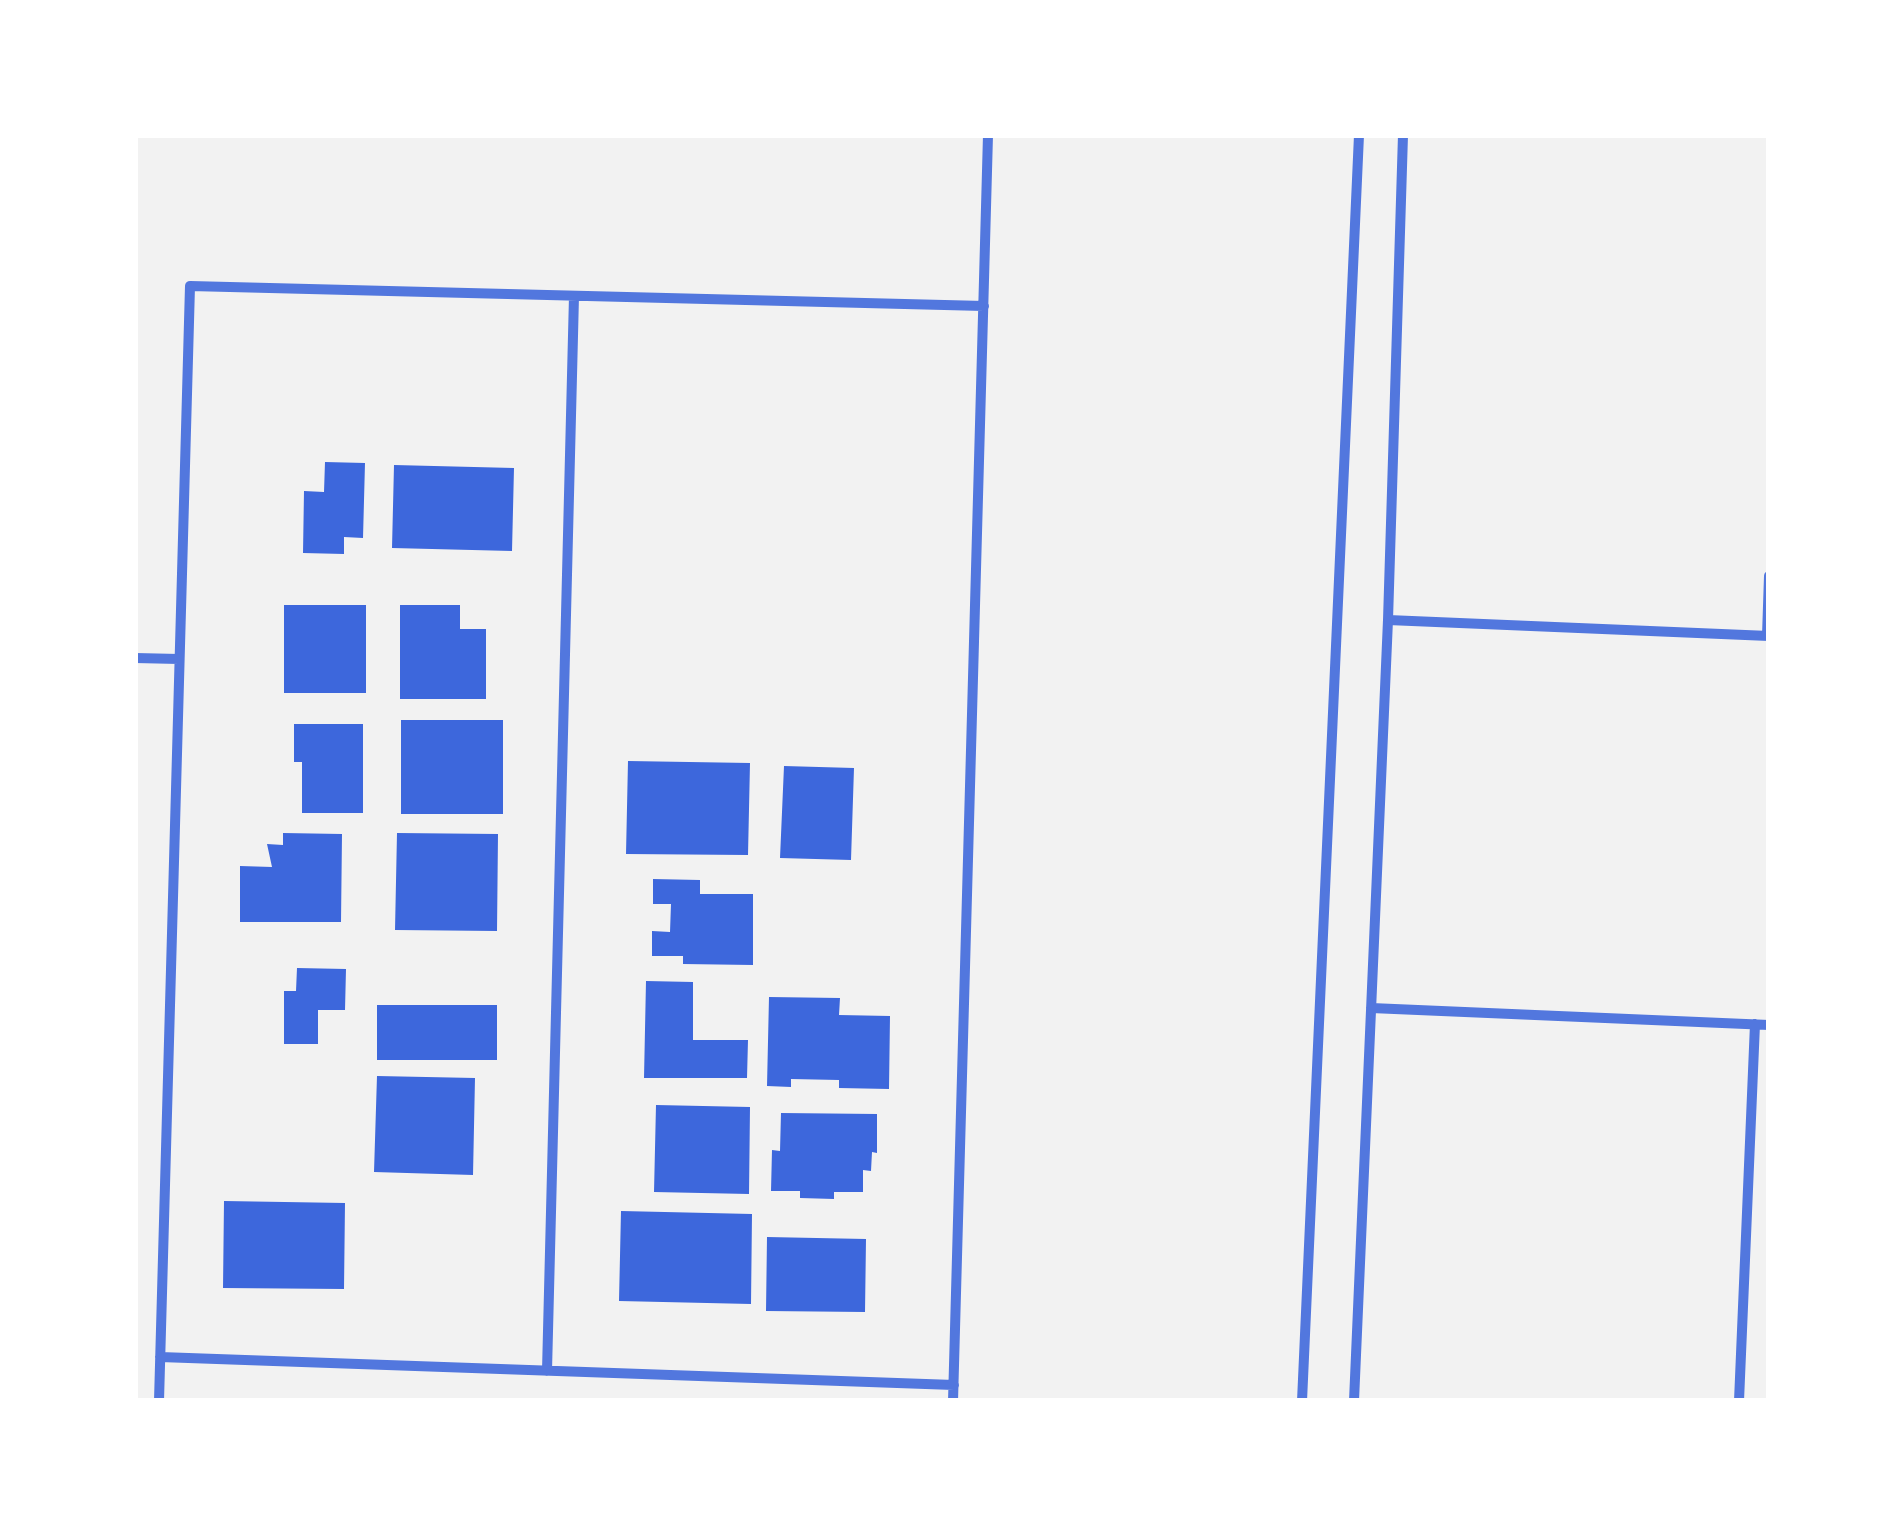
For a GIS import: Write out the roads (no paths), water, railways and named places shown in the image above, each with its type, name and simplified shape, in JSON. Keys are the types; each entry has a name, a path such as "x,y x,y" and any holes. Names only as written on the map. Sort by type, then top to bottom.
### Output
{"street":[{"path":"954,1401 988,135"},
{"path":"1302,1401 1359,135"},
{"path":"1354,1401 1388,620 1403,135"},
{"path":"159,1401 190,286 984,306"},
{"path":"547,1370 574,296"},
{"path":"1388,620 1768,636 1769,576"},
{"path":"135,658 179,659"},
{"path":"1371,1008 1769,1025"},
{"path":"1740,1401 1755,1024"},
{"path":"160,1357 954,1385"}]}
